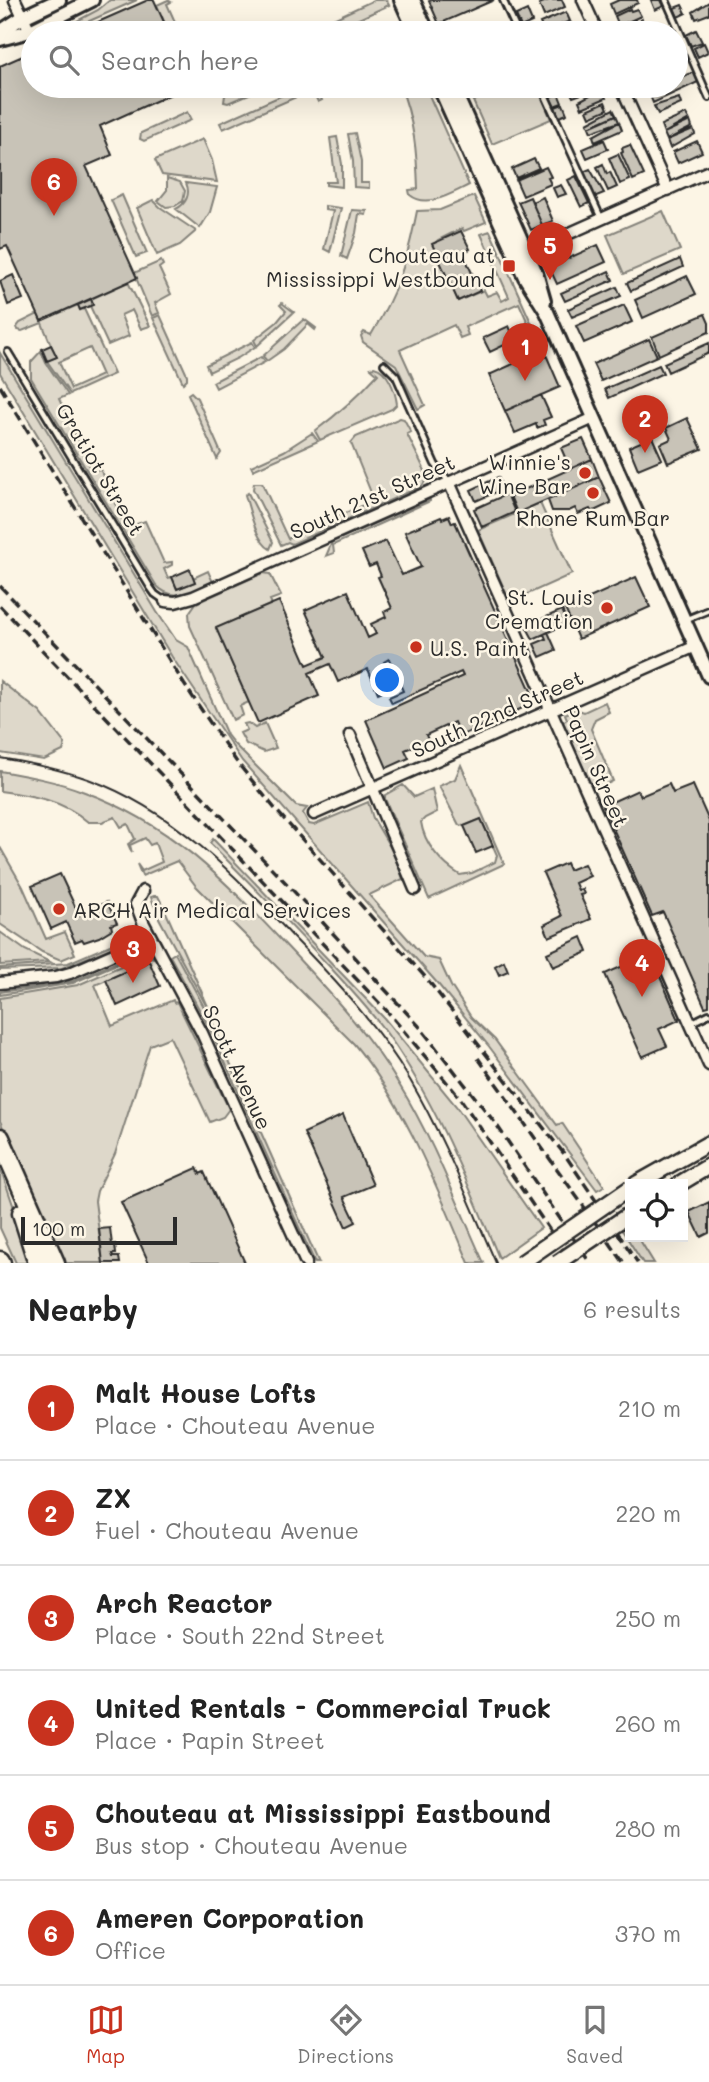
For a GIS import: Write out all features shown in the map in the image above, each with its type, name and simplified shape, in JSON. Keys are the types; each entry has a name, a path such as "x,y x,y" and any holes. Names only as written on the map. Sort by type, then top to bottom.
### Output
{"highway":[{"path":"0,1138 55,1263"},
{"path":"0,1154 38,1263"}],"main road":[{"path":"0,32 23,17 59,0"},
{"path":"50,21 92,0"},
{"path":"401,0 411,21"},
{"path":"413,0 423,21"},
{"path":"0,39 21,33"},
{"path":"445,98 521,255"},
{"path":"457,98 521,255 530,287 547,312 709,676"},
{"path":"646,1179 709,1143"},
{"path":"687,1179 709,1166"},
{"path":"522,1263 625,1191"},
{"path":"557,1263 625,1217"}],"street":[{"path":"15,0 25,21"},
{"path":"583,0 593,21"},
{"path":"626,98 668,190"},
{"path":"521,255 709,172"},
{"name":"South 21st Street","path":"165,601 187,600 594,418"},
{"name":"Papin Street","path":"449,482 709,1065"},
{"name":"South 22nd Street","path":"314,814 696,646"},
{"path":"350,734 415,889"},
{"name":"Scott Avenue","path":"143,891 136,904 150,938 208,1044 306,1263"},
{"path":"0,983 70,973 150,938"}],"lane":[{"path":"503,0 513,21"},
{"path":"666,0 675,21"},
{"path":"688,50 709,98"},
{"path":"546,98 601,219"},
{"name":"Gratiot Street","path":"8,352 150,587 165,601"},
{"path":"384,363 396,376 435,464 449,482"},
{"path":"684,620 709,610"},
{"path":"690,1023 709,1014"}],"shaded area":[{"path":"110,0 137,0 89,21 77,21"},
{"path":"168,0 171,2 167,4 175,21 164,21 157,5"},
{"path":"374,0 386,0 389,5 355,21 329,21"},
{"path":"225,98 240,98 228,103 224,102"},
{"path":"276,98 294,98 223,129 220,123"},
{"path":"404,98 430,98 469,185 432,200 417,199 410,195 409,190 418,189 416,150"},
{"path":"480,98 542,98 551,119 492,144 473,101"},
{"path":"187,112 191,120 144,141 140,139 141,133"},
{"path":"355,133 361,162 361,183 369,183 369,188 354,187 348,134"},
{"path":"337,137 342,164 342,187 326,185 326,182 336,182 330,138"},
{"path":"203,139 217,182 162,175 155,160"},
{"path":"167,178 180,182 185,191 183,201 175,206 166,207 158,201 167,190"},
{"path":"186,183 217,187 210,212 200,228 176,209 187,198"},
{"path":"122,195 147,253 136,257 111,200"},
{"path":"474,196 486,222 464,231 462,228 433,245 458,301 484,290 487,296 497,292 502,301 509,297 481,234 490,231 535,331 532,332 519,303 465,327 468,335 460,338 454,325 400,350 425,405 418,409 396,365 363,342 361,336 364,332 371,335 395,289 417,211 440,210"},
{"path":"153,200 196,231 180,245 157,255 137,208"},
{"path":"325,206 341,208 330,252 324,249 333,211 325,210"},
{"path":"352,210 367,211 366,215 359,214 347,259 341,256"},
{"path":"663,211 680,250 624,274 607,235"},
{"path":"161,261 163,265 159,268 171,294 155,303 159,313 152,316 134,273"},
{"path":"128,282 150,326 141,329 132,310 121,315 129,336 108,345 90,306 93,304 91,299"},
{"path":"282,303 294,312 257,346 254,340 277,322 286,311 280,305"},
{"path":"78,305 80,310 84,309 114,374 70,394 47,361 56,357 42,323 22,331 17,327 38,314 41,321","holes":["90,348 102,375 71,389 59,362"]},
{"path":"160,315 187,375 183,383 153,318"},
{"path":"304,319 316,328 315,330 308,324 284,349 267,361 263,356"},
{"path":"252,342 255,347 209,372 206,365"},
{"path":"41,351 68,395 59,399 92,471 101,471 126,528 145,521 164,563 172,562 172,565 164,569 168,578 172,577 177,589 195,582 193,578 208,571 213,582 191,592 176,595 163,591 156,585 31,378 31,362"},
{"path":"0,353 157,612 176,640 188,647 227,735 296,806 307,808 303,813 309,824 314,825 368,802 403,879 369,895 424,957 439,960 451,986 471,1017 495,1040 557,1125 562,1123 604,1186 597,1190 488,1045 438,984 242,761 172,657 0,373"},
{"path":"261,357 265,362 216,388 213,382"},
{"path":"374,367 387,376 397,404 392,409 320,440 315,431 348,404 378,374 371,368"},
{"path":"191,392 197,398 221,453 217,459 188,394"},
{"path":"400,418 404,419 411,432 407,434 428,477 422,486 292,544 288,542 281,545 253,489 254,483 262,483 288,539 374,500 351,443 356,437"},
{"path":"312,433 318,441 253,470 251,466 284,451"},
{"path":"248,493 273,542 270,549 254,525 245,495"},
{"path":"430,499 333,545 334,553 326,556 332,542"},
{"path":"540,503 572,574 510,602 478,530"},
{"path":"263,573 270,574 281,596 270,600 272,604 217,628 249,702 240,706 243,715 233,720 190,626 189,613 196,603"},
{"path":"0,681 40,712 65,744 63,751 44,760 0,753"},
{"path":"605,702 609,712 595,719 591,729 613,781 599,788 590,783 563,722 567,719 565,714 576,709 584,712"},
{"path":"248,723 255,728 265,723 276,748 264,752 246,744 240,733 247,730 244,724"},
{"path":"461,765 504,864 429,899 385,795 403,785 414,797 432,789 437,812 421,822 426,838 435,853 453,870 460,875 472,873 495,862 497,855 481,819 464,826 459,825 439,786 455,779"},
{"path":"0,771 72,787 145,821 198,859 246,904 337,1001 389,1068 424,1129 484,1263 469,1263 433,1178 405,1122 373,1069 354,1044 196,886 177,861 142,876 137,864 142,871 162,862 155,843 150,845 145,838 130,845 132,853 128,844 135,839 128,824 121,827 115,817 102,822 88,822 57,804 0,791"},
{"path":"213,839 384,1018 456,1106 541,1228 499,1258 436,1115 388,1035 329,966 210,843"},
{"path":"0,847 23,887 46,939 65,932 75,954 61,960 42,952 0,924"},
{"path":"158,896 165,910 215,1022 159,918 151,897"},
{"path":"0,932 25,950 50,962 0,965"},
{"path":"136,934 130,940 62,968 0,970 68,963"},
{"path":"138,953 147,953 154,958 137,955 73,983 0,995 0,992 5,991 73,981"},
{"path":"175,953 211,1020 319,1263 315,1263 211,1031 170,956"},
{"path":"139,958 149,961 95,985 112,1026 173,1000 174,1003 177,1002 229,1109 223,1117 210,1122 170,1037 150,1045 115,1154 97,1191 95,1201 103,1263 64,1263 0,1121 0,998 78,985"},
{"path":"0,1167 33,1263 16,1263 0,1228"},
{"path":"630,1242 641,1242 654,1263 643,1263"}],"building":[{"path":"148,0 154,0 164,21 100,21"},
{"path":"494,0 446,21 438,21 429,1"},
{"path":"549,0 562,0 565,7 544,16 539,4"},
{"path":"619,0 637,0 638,3 614,14 610,4"},
{"path":"651,0 661,0 664,6 655,10"},
{"path":"709,2 709,14 696,19 693,12"},
{"path":"682,5 686,13 678,17 674,8"},
{"path":"630,9 637,9 641,16 630,21 617,21 615,16"},
{"path":"527,10 532,21 518,21 516,15"},
{"path":"566,12 570,21 545,21"},
{"path":"696,30 702,42 691,46 688,34"},
{"path":"704,43 708,52 698,57 694,48"},
{"path":"21,57 21,98 162,98 100,126 112,155 86,166 137,278 41,321 7,246 0,249 0,66"},
{"path":"694,72 698,82 688,87 688,74"},
{"path":"550,98 560,98 562,103 554,106"},
{"path":"584,98 606,98 582,108 579,101"},
{"path":"651,98 664,98 653,103"},
{"path":"679,98 681,104 658,114 654,106"},
{"path":"605,102 608,109 590,117 587,110"},
{"path":"563,104 567,114 559,117 555,107"},
{"path":"613,109 616,115 589,127 587,123"},
{"path":"686,114 689,119 664,133 661,125"},
{"path":"616,115 619,122 591,132 589,127"},
{"path":"690,121 692,127 667,140 664,133"},
{"path":"619,122 622,130 595,142 593,136"},
{"path":"693,129 695,134 670,148 667,140"},
{"path":"604,140 608,149 587,158 583,149"},
{"path":"697,141 702,152 678,163 673,152"},
{"path":"630,145 644,175 633,180 621,153 622,148"},
{"path":"618,154 630,180 620,184 609,158"},
{"path":"534,159 539,168 516,178 512,169"},
{"path":"603,164 617,187 608,191 597,167"},
{"path":"546,167 551,184 523,196 516,180"},
{"path":"590,169 604,193 594,197 583,172"},
{"path":"576,176 589,203 581,207 568,180"},
{"path":"561,185 566,194 557,197 553,188"},
{"path":"530,197 542,225 531,230 518,202"},
{"path":"543,197 553,221 542,225 532,202"},
{"path":"461,231 470,249 463,253 480,291 458,301 432,244"},
{"path":"598,245 606,262 557,284 549,267"},
{"path":"680,259 683,267 631,291 627,283"},
{"path":"609,271 613,280 565,301 561,293"},
{"path":"13,275 23,299 8,305 0,281"},
{"path":"687,276 696,294 643,318 635,300"},
{"path":"617,287 621,296 572,317 568,309"},
{"path":"91,299 93,305 80,310 78,305"},
{"path":"624,305 632,322 584,343 576,326"},
{"path":"705,314 709,332 659,355 652,337"},
{"path":"509,326 515,340 490,352 483,338"},
{"path":"649,339 657,356 601,381 593,364"},
{"path":"709,343 709,353 668,372 664,363"},
{"path":"51,345 57,357 47,361 42,349"},
{"path":"544,350 560,387 505,411 489,375"},
{"path":"659,365 663,373 609,398 605,389"},
{"path":"541,395 551,417 543,420 545,425 537,428 536,424 515,433 505,411"},
{"path":"687,418 702,449 668,463 660,444 671,439 666,428"},
{"path":"652,437 662,459 638,469 629,447"},
{"path":"583,439 592,459 570,469 561,448"},
{"path":"592,459 599,477 517,513 510,496"},
{"path":"498,477 503,489 476,501 471,490"},
{"path":"599,477 611,503 592,512 590,509 578,514 575,508 569,511 552,511 548,500"},
{"path":"507,494 515,512 482,527 474,509"},
{"name":"U.S. Paint","path":"449,516 452,523 455,522 536,702 460,736 454,722 426,735 428,740 405,750 409,758 387,768 366,720 463,676 461,672 392,703 389,697 403,691 389,659 384,662 395,686 378,693 368,669 338,682 330,664 309,673 319,696 258,723 216,628 279,601 307,665 326,657 305,610 348,591 368,638 376,634 371,624 386,617 384,612 392,608 378,577 381,576 376,564 369,567 362,551 386,541 402,575 421,567 405,532"},
{"path":"190,569 195,582 177,589 172,577"},
{"name":"St. Louis Cremation","path":"636,577 650,607 578,639 565,609"},
{"path":"562,610 566,619 569,618 571,622 533,639 526,626"},
{"path":"548,632 556,650 540,657 534,644 546,639 544,634"},
{"path":"669,784 673,793 693,785 709,821 709,1006 705,1007 663,912 652,916 603,806 638,790 641,796"},
{"path":"481,819 493,846 476,853 464,826"},
{"path":"566,863 569,870 584,864 590,876 575,883 578,890 582,889 584,894 580,895 591,919 549,937 544,925 562,916 543,873"},
{"name":"ARCH Air Medical Services","path":"60,874 79,915 107,902 117,923 111,925 112,929 99,937 75,942 66,922 51,929 32,886"},
{"path":"582,937 588,952 553,967 547,953"},
{"path":"650,954 679,1020 659,1029 667,1046 642,1057 605,974"},
{"path":"149,961 160,986 117,1006 106,980"},
{"path":"504,961 508,971 499,975 495,966"},
{"path":"343,1115 373,1185 344,1197 356,1222 346,1227 304,1133"},
{"path":"197,1168 200,1174 204,1172 245,1263 149,1263 121,1202"},
{"path":"709,1202 709,1233 701,1237 689,1212"},
{"path":"110,1228 116,1254 112,1254 113,1257 119,1257 120,1263 103,1263 99,1229"}],"tram line":[{"path":"0,758 66,772 119,792 176,826 250,892 342,989 398,1061 434,1124 496,1263"}],"railway":[{"path":"0,386 184,684 236,761 276,810 427,979 565,1155 638,1263"},
{"path":"0,586 287,884 419,1026 496,1124 590,1263"},
{"path":"0,606 387,1011 460,1098 572,1263"},
{"path":"478,1058 624,1263"}],"place":[{"name":"Ameren Corporation","path":"54,216"},
{"name":"Chouteau at Mississippi Westbound","path":"509,266"},
{"name":"Chouteau at Mississippi Eastbound","path":"550,280"},
{"name":"Malt House Lofts","path":"525,381"},
{"name":"ZX","path":"645,453"},
{"name":"Winnie's Wine Bar","path":"585,473"},
{"name":"Rhone Rum Bar","path":"593,493"},
{"name":"St. Louis Cremation","path":"607,608"},
{"name":"U.S. Paint","path":"416,647"},
{"name":"ARCH Air Medical Services","path":"59,909"},
{"name":"Arch Reactor","path":"133,983"},
{"name":"United Rentals - Commercial Truck","path":"642,997"}]}
